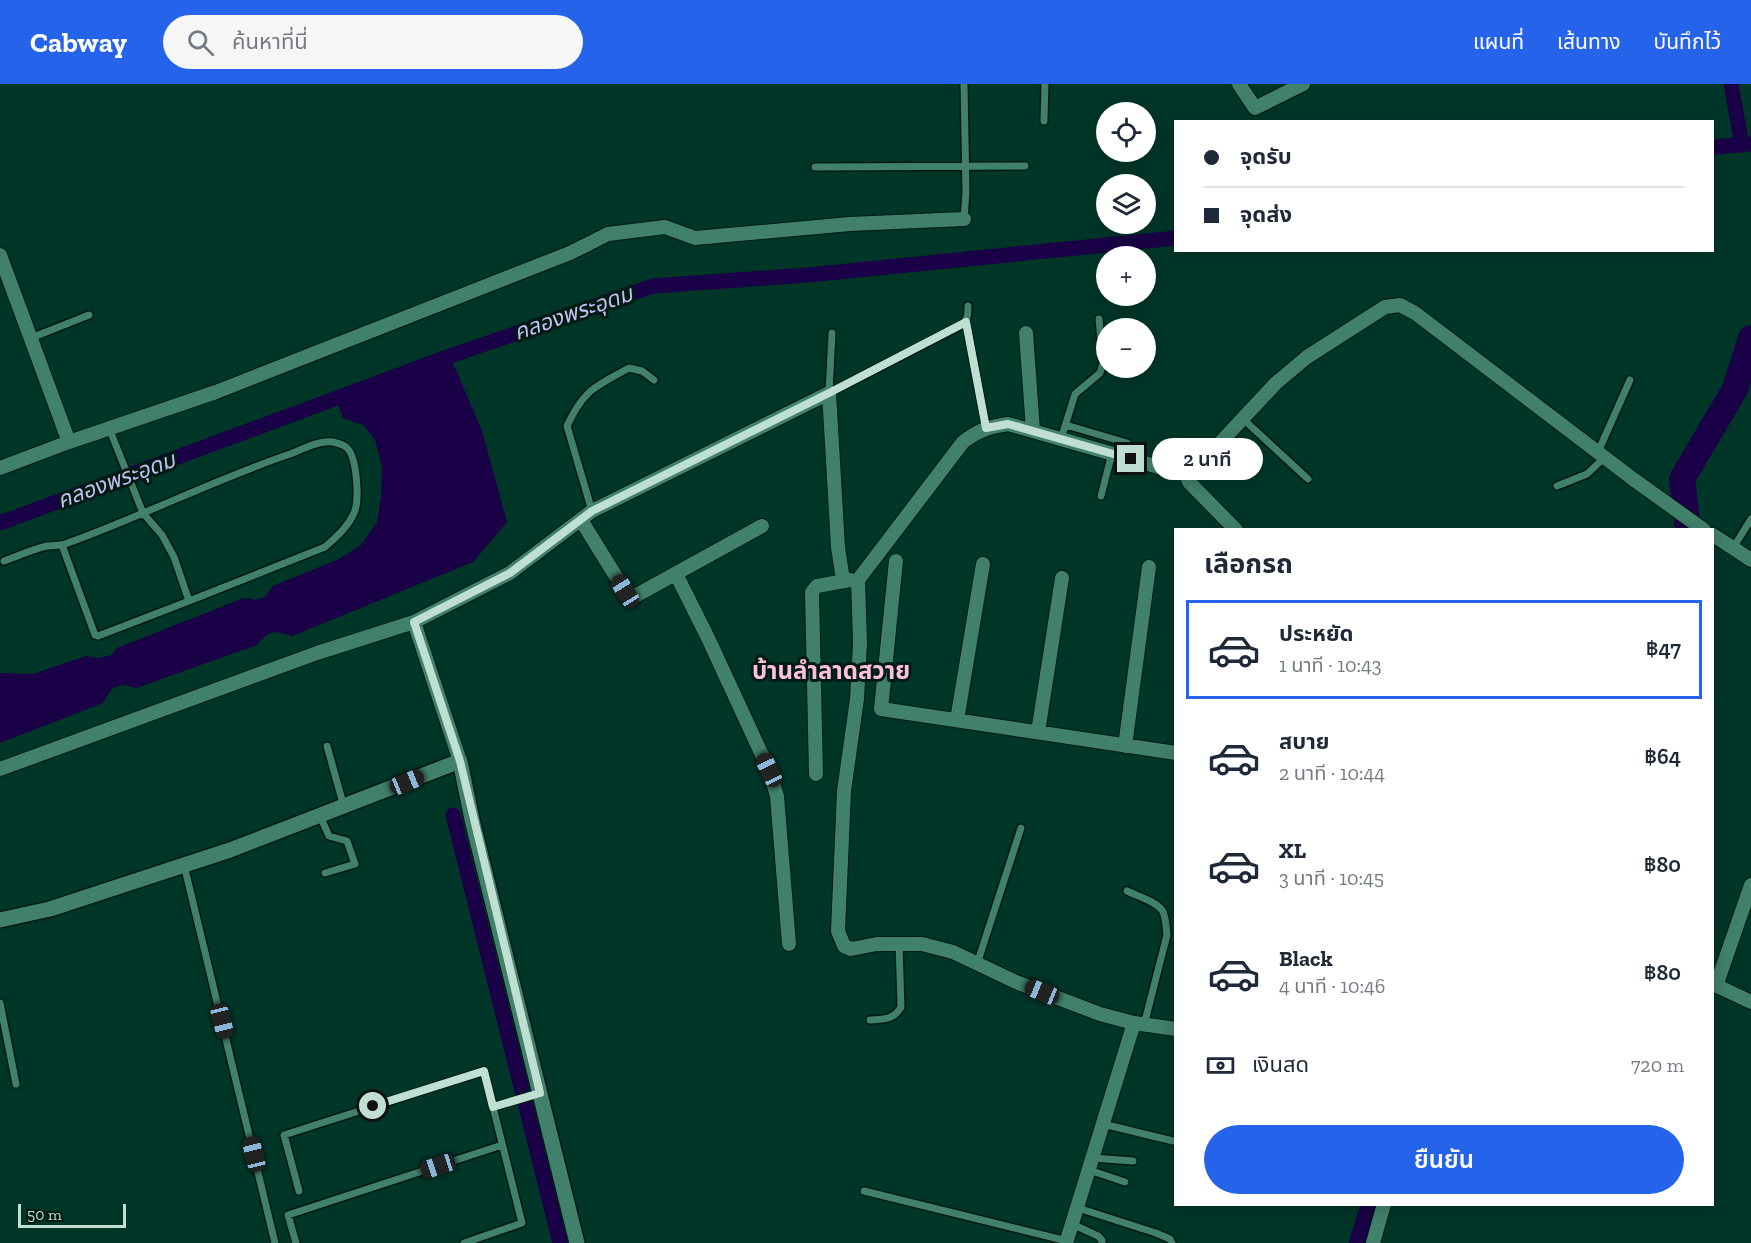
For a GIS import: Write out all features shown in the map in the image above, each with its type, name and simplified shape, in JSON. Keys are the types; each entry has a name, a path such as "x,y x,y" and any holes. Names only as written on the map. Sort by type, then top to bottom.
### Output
{"street":[{"path":"1239,84 1255,108 1303,84"},
{"path":"0,468 216,392 570,254 608,234 665,226 695,238 850,224 964,221"},
{"path":"0,255 69,442"},
{"path":"1174,1029 1139,1024 1100,1014 1061,1000 953,952 922,944 878,944 851,949 844,946 838,931 844,791 857,699 860,644 858,580 963,442 986,428 1008,424 1033,430 1064,432 1112,453 1169,470 1184,469 1204,460 1276,383 1306,357 1385,307 1400,305 1415,313 1702,528"},
{"path":"1026,333 1033,430"},
{"path":"0,769 317,653 414,622 510,573 587,515 829,393 838,547 843,580"},
{"path":"1184,469 1189,482 1234,528"},
{"path":"587,515 629,595 635,596 762,526"},
{"path":"1714,536 1751,560"},
{"path":"897,561 881,709 1174,753"},
{"path":"957,720 983,564"},
{"path":"1125,746 1149,567"},
{"path":"676,574 769,770 777,796 789,944"},
{"path":"1038,732 1062,578"},
{"path":"816,774 812,592 817,586 843,580 858,580"},
{"path":"414,622 460,761 577,1243"},
{"path":"0,920 50,909 230,850 460,761"},
{"path":"1751,885 1714,985 1751,1002"},
{"path":"1066,1242 1103,1124 1139,1024"},
{"path":"1372,1243 1383,1206"}],"lane":[{"path":"964,84 966,192 964,221"},
{"path":"1044,121 1045,84"},
{"path":"816,167 1025,165"},
{"path":"968,306 966,322 986,428"},
{"path":"31,338 89,315"},
{"path":"829,393 966,322"},
{"path":"829,393 832,333"},
{"path":"587,515 567,426 575,407 588,390 629,368 642,371 654,380"},
{"path":"1096,376 1075,394 1064,432 1127,443"},
{"path":"1557,486 1587,474 1602,455 1630,380"},
{"path":"1243,419 1308,479"},
{"path":"109,428 142,513 162,535 174,556 189,601"},
{"path":"4,561 47,546 62,545 272,460 322,443 333,442 346,447 350,452 358,492 356,510 341,532 325,547 98,636 95,635 62,545"},
{"path":"1101,496 1112,453"},
{"path":"1733,548 1751,519"},
{"path":"327,746 344,807"},
{"path":"320,816 329,836 347,841 355,864 325,873"},
{"path":"977,964 1021,828"},
{"path":"184,865 275,1243"},
{"path":"1127,891 1162,910 1166,922 1167,934 1139,1024"},
{"path":"870,1020 890,1018 898,1013 901,1007 899,944"},
{"path":"0,1003 16,1084"},
{"path":"299,1191 284,1135 484,1071 522,1223 464,1243"},
{"path":"493,1106 540,1093"},
{"path":"1103,1124 1173,1141"},
{"path":"296,1243 288,1215 502,1145"},
{"path":"1091,1164 1133,1161"},
{"path":"1091,1164 1125,1182"},
{"path":"864,1191 1066,1242"},
{"path":"1078,1208 1156,1233 1170,1239 1172,1243"},
{"path":"1072,1224 1098,1236 1102,1243"}],"shaded area":[{"path":"450,356 482,431 507,522 473,562 292,636 272,633 265,636 257,645 136,688 116,686 103,703 0,743 0,673 33,674 86,656 99,658 111,655 117,648 244,598 257,600 266,596 273,586 339,559 361,545 377,522 382,467 375,440 363,425 343,418 336,398"}],"waterway":[{"path":"1731,84 1742,145"},
{"name":"คลองพระอุดม","path":"1714,147 1751,144"},
{"name":"คลองพระอุดม","path":"0,523 450,356 653,286 808,275 1174,238"},
{"path":"1688,528 1682,479 1735,389 1751,338"},
{"path":"453,815 560,1243"},
{"path":"1362,1243 1373,1206"}],"district":[{"name":"บ้านลำลาดสวาย","path":"831,670"}],"route":[{"path":"373,1106 484,1071 493,1107 540,1093 460,761 414,622 510,573 592,511 966,322 986,428 1008,424 1131,459"}]}
